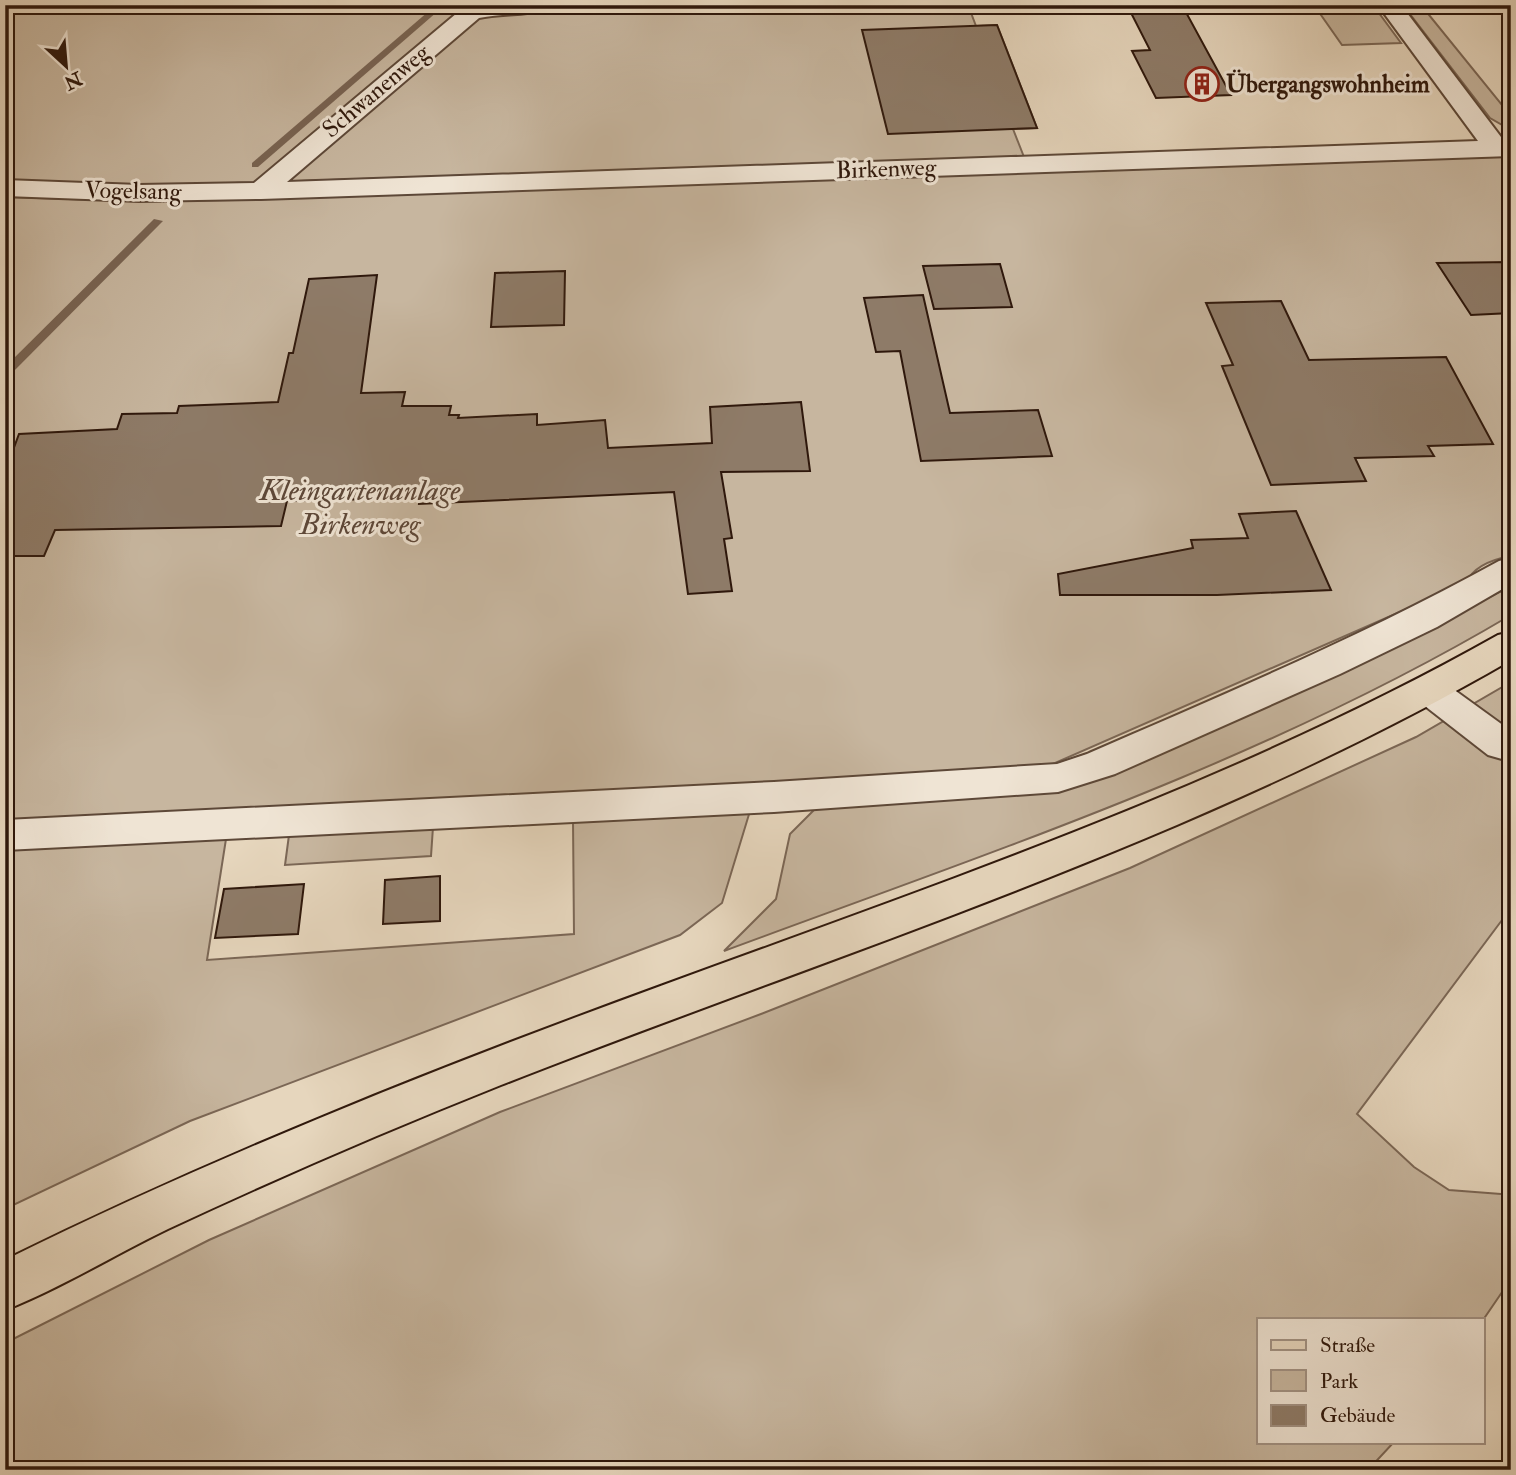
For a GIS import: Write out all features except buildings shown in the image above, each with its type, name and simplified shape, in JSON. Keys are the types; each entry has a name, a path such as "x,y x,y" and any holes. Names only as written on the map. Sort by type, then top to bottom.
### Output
{"main road":[{"path":"5,1286 173,1203 306,1145 527,1056 1148,819 1269,768 1429,690 1511,644"}],"street":[{"name":"Schwanenweg","path":"261,191 445,32 471,13 500,6 538,5"},
{"path":"1389,5 1504,148"},
{"name":"Birkenweg","path":"261,191 1230,170 1504,148"},
{"name":"Vogelsang","path":"5,188 139,193 261,191"},
{"path":"5,835 774,797 1059,778 1101,764 1327,665 1424,618 1511,569"},
{"path":"1429,690 1502,745"}],"green space":[{"path":"5,5 500,5 502,10 649,5 968,5 976,26 997,25 1037,128 1013,129 1024,157 145,186 5,181"},
{"path":"1314,5 1373,5 1401,43 1342,45"},
{"path":"1403,5 1421,5 1511,116 1511,130 1490,118"},
{"name":"Kleingartenanlage Birkenweg","path":"1511,156 1511,556 1479,567 1466,583 1039,770 5,827 5,197 131,201 234,200"},
{"path":"1511,586 1511,615 1418,667 1322,715 1125,801 724,951 776,899 790,834 816,808 1074,787 1338,675"},
{"path":"1511,682 1511,908 1357,1114 1414,1167 1449,1190 1501,1194 1511,1192 1511,1279 1484,1319 1257,1318 1257,1444 1392,1444 1368,1470 5,1470 5,1343 209,1240 500,1112 761,1014 1130,868 1416,737"},
{"path":"750,811 722,903 680,935 190,1121 5,1209 5,849 226,839 207,960 574,934 573,820"},
{"path":"433,827 431,856 285,865 289,835"}],"waterway":[{"path":"255,165 441,5"},
{"path":"5,374 158,221"}],"place":[{"name":"Übergangswohnheim","path":"1202,84"}]}
